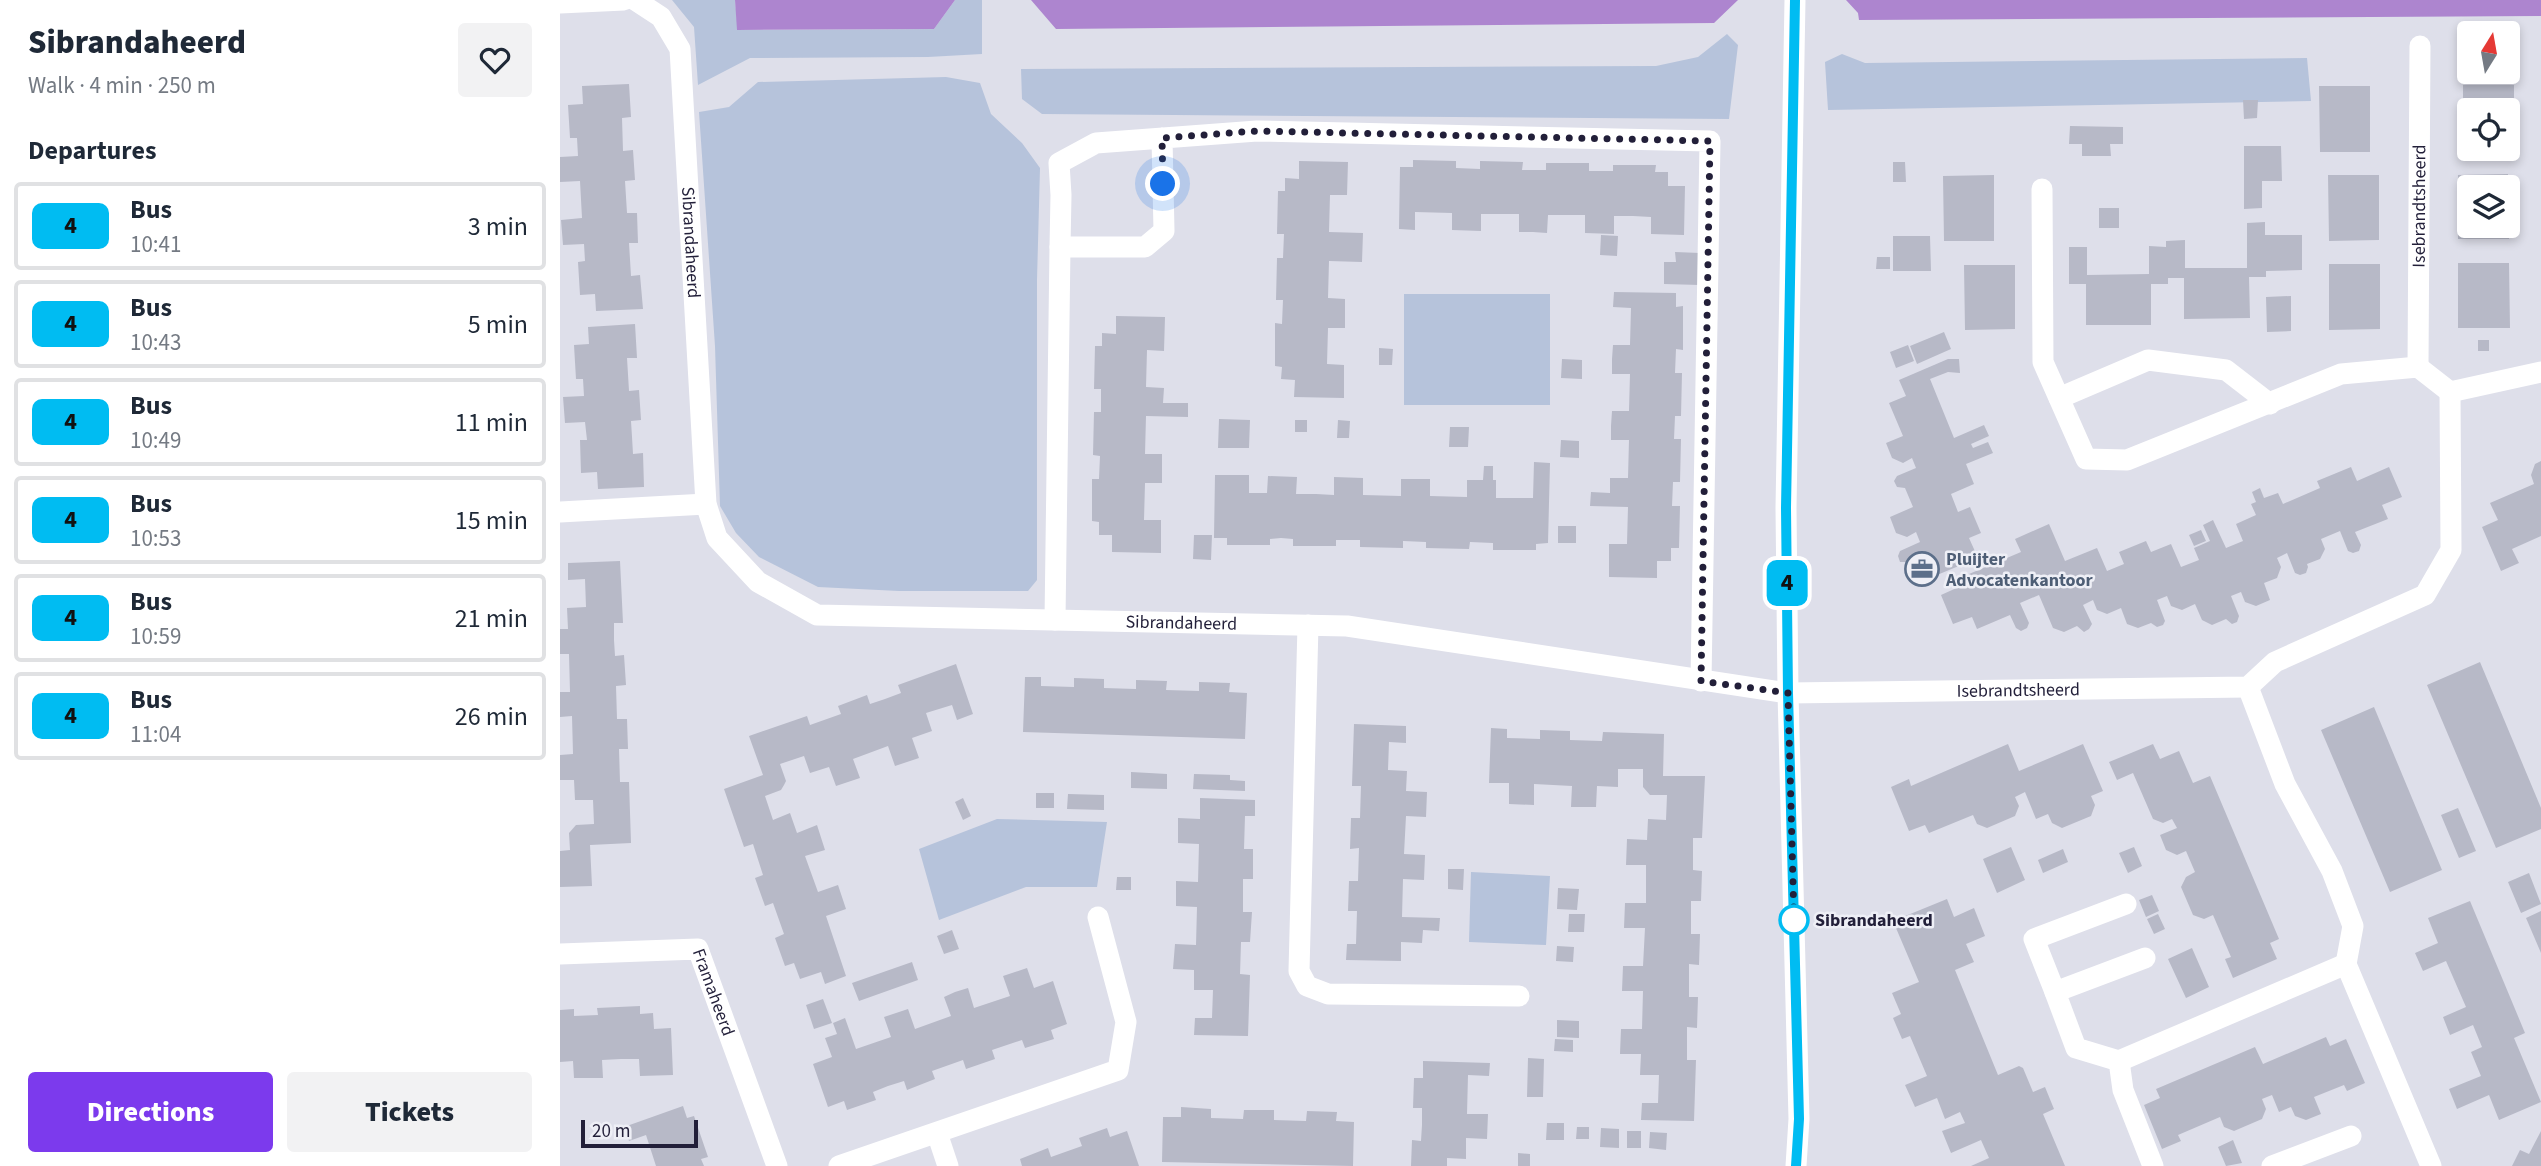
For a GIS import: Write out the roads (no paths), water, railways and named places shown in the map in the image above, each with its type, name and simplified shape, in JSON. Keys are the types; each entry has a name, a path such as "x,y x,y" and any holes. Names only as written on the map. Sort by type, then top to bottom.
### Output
{"street":[{"path":"560,3 624,0"},
{"name":"Sibrandaheerd","path":"635,0 661,17 680,49 706,504 717,538 758,582 817,615 1347,626 1788,693"},
{"path":"1795,7 1786,508 1799,1119 1796,1166"},
{"name":"Isebrandtsheerd","path":"2418,367 2420,46"},
{"path":"1055,620 1061,195 1059,163 1096,143 1257,131 1710,141 1701,681"},
{"path":"1059,247 1145,247 1164,230 1162,138"},
{"path":"2042,189 2043,362 2087,459 2127,460 2341,374 2418,367 2450,392"},
{"path":"2060,398 2148,360 2227,370 2270,404"},
{"path":"2450,392 2541,372"},
{"path":"2431,1166 2346,964 2353,926 2332,871 2285,783 2248,687 2275,662 2425,594 2451,550 2450,392"},
{"path":"560,512 706,504"},
{"path":"1308,625 1299,971 1307,986 1328,994 1519,996"},
{"name":"Isebrandtsheerd","path":"1788,693 2248,687"},
{"path":"2126,904 2034,939 2076,1048 2119,1061 2346,964"},
{"path":"839,1166 1118,1070 1126,1022 1098,917"},
{"name":"Framaheerd","path":"560,954 698,949 777,1166"},
{"path":"2055,992 2145,958"},
{"path":"2119,1061 2123,1090 2153,1166"},
{"path":"937,1133 948,1166"},
{"path":"2272,1166 2351,1136"}],"place":[{"name":"Pluijter Advocatenkantoor","path":"1922,569"},
{"name":"Sibrandaheerd","path":"1794,920"}]}
